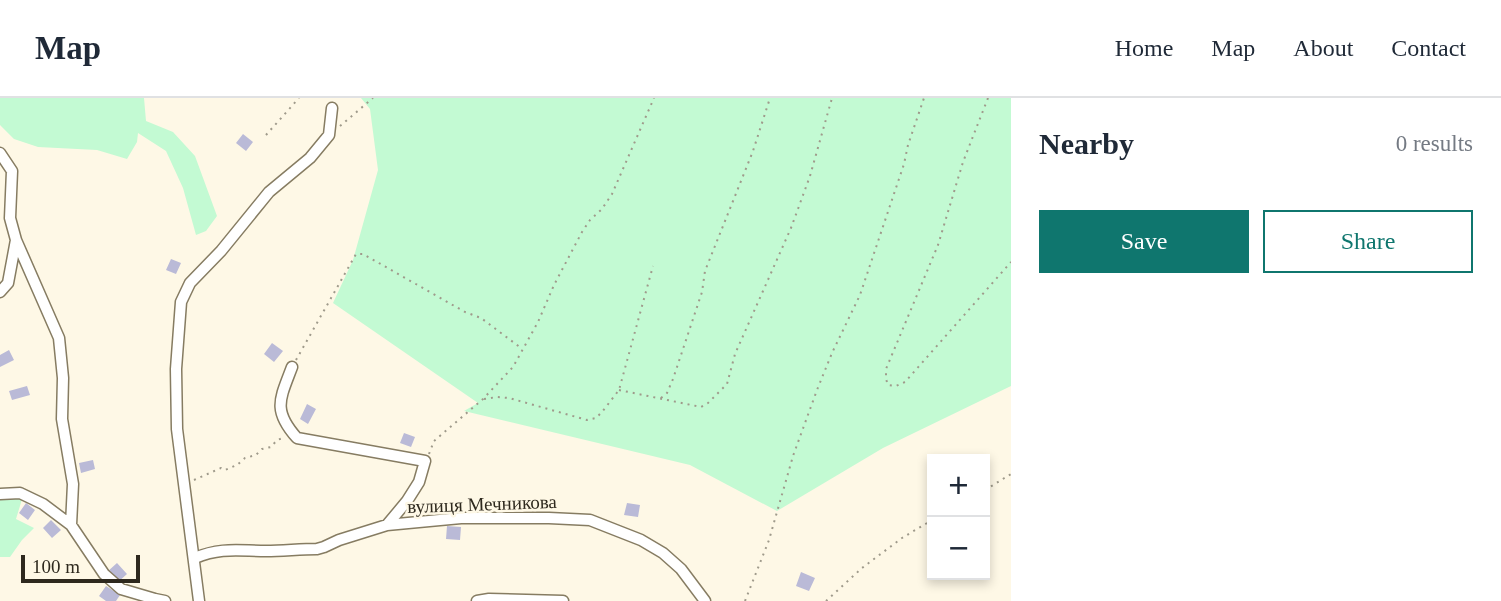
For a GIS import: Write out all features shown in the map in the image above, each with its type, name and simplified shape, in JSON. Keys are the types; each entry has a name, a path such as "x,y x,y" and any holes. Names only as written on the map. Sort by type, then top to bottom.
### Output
{"street":[{"path":"199,601 177,429 176,381 181,302 190,283 221,251 270,192 310,158 328,135 332,108"},
{"path":"0,153 12,171 10,218 16,240 59,338 63,378 62,419 73,484 71,524"},
{"path":"0,292 8,283 16,240"},
{"path":"292,367 281,398 282,418 298,438 425,461 419,482 387,525"},
{"path":"0,494 20,493 43,504 71,524 104,575 121,589 165,601"},
{"name":"вулиця Мечникова","path":"195,558 226,550 317,549 387,525 461,518 590,520 641,540 663,553 681,569 705,601"},
{"path":"477,601 564,601"}],"path":[{"path":"266,135 299,98"},
{"path":"328,135 373,98"},
{"path":"425,461 434,441 483,399 513,367 582,232 612,194 654,98"},
{"path":"661,398 667,393 673,379 702,292 705,271 753,151 770,98"},
{"path":"619,390 702,407 727,384 735,354 791,228 810,176 832,98"},
{"path":"745,601 769,540 793,456 817,390 860,295 924,98"},
{"path":"988,98 963,162 938,246 886,369 888,385 896,386 905,382 1011,262"},
{"path":"292,367 356,254 363,254 465,312 481,318 523,349"},
{"path":"483,399 509,398 587,420 596,418 619,390 653,266"},
{"path":"183,485 221,467 225,470 237,465 244,458 256,455 262,449 271,447 277,440 293,433"},
{"path":"990,487 1011,474"},
{"path":"826,601 862,568 927,523"}],"green space":[{"path":"0,98 144,98 146,121 173,132 195,156 217,216 206,231 196,235 183,188 166,151 138,133 137,142 127,159 97,150 38,147 14,139 0,125"},
{"path":"361,98 1011,98 1011,386 883,448 777,511 690,465 464,411 478,403 333,303 353,260 378,170 370,109"},
{"path":"0,494 23,496 16,519 34,528 10,557 0,557"}],"building":[{"path":"243,134 253,142 246,151 236,143"},
{"path":"171,259 181,263 176,274 166,270"},
{"path":"272,343 283,351 274,362 264,354"},
{"path":"9,350 14,360 0,367 0,355"},
{"path":"27,386 30,395 12,400 9,391"},
{"path":"307,404 316,409 308,424 300,419"},
{"path":"404,433 415,437 411,447 400,443"},
{"path":"93,460 95,469 81,473 79,463"},
{"path":"26,503 35,510 28,520 19,513"},
{"path":"627,503 640,505 638,517 624,515"},
{"path":"51,520 61,530 52,538 43,528"},
{"path":"447,526 461,527 460,540 446,539"},
{"path":"117,563 127,574 117,583 107,572"},
{"path":"801,572 815,578 809,591 796,586"},
{"path":"106,586 120,595 116,601 106,601 99,596"}]}
